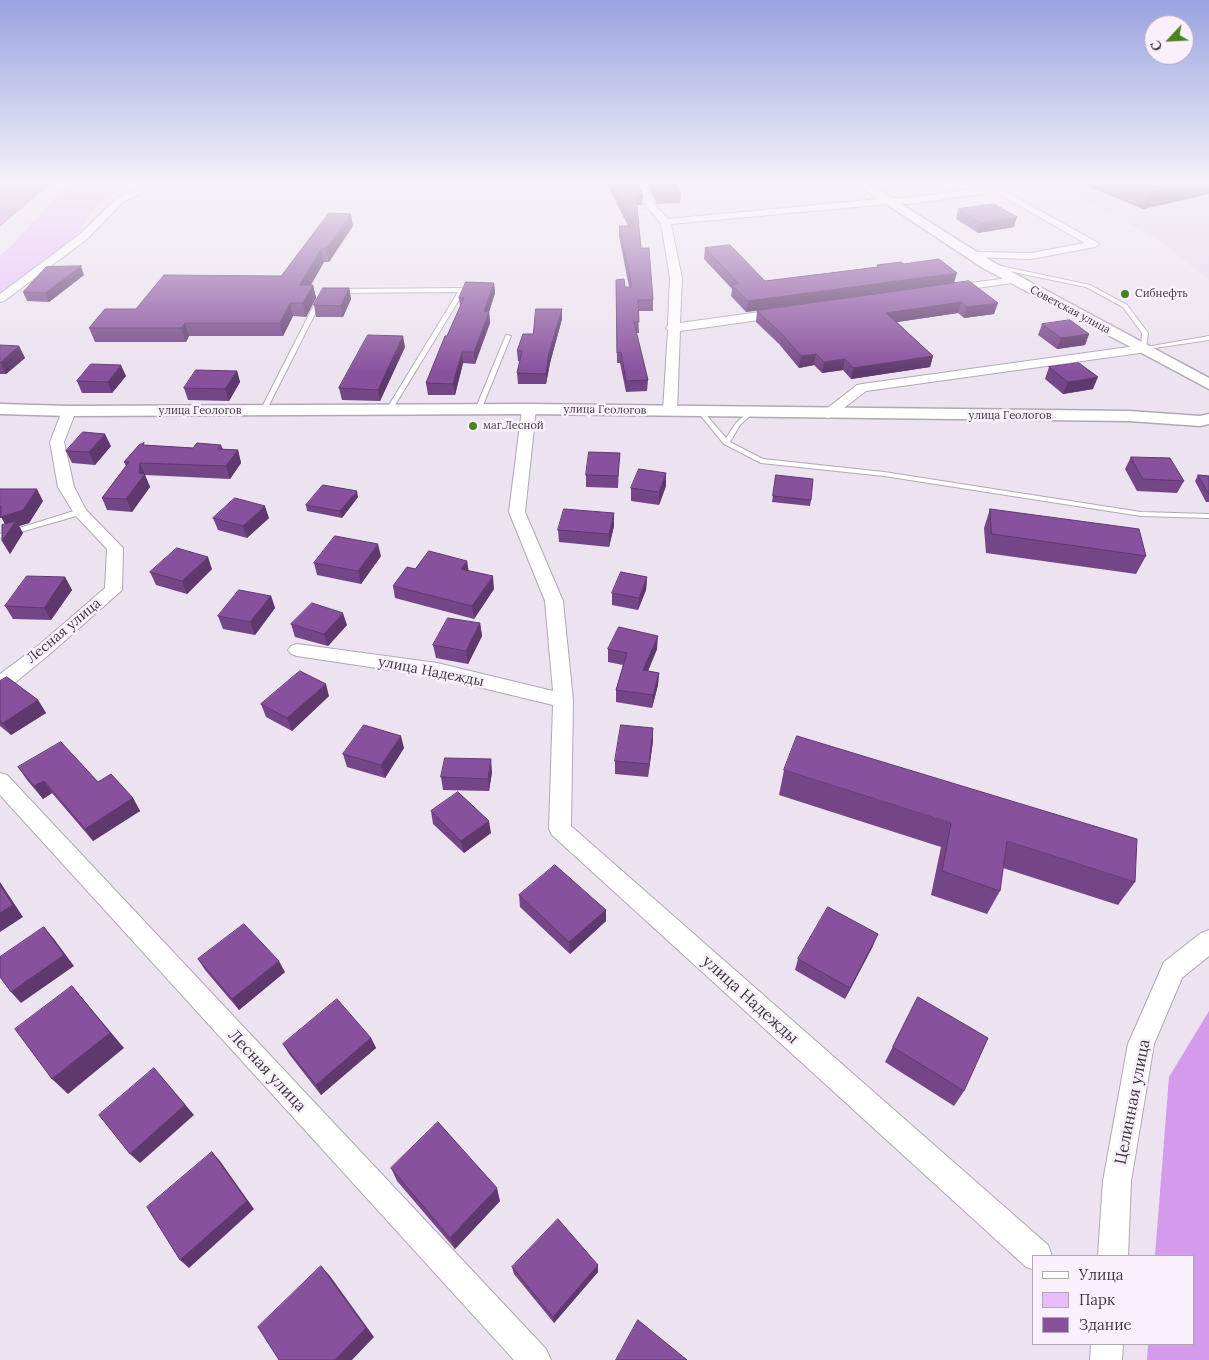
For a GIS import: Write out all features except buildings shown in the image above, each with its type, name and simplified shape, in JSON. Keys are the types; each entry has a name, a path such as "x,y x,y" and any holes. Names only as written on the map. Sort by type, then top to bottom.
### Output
{"street":[{"path":"0,299 72,245"},
{"path":"670,245 676,278 672,328 670,410"},
{"name":"Советская улица","path":"959,245 988,266 1209,384"},
{"path":"974,255 1031,256 1087,245"},
{"path":"936,291 1015,280"},
{"path":"672,328 790,311"},
{"path":"828,414 862,388 1143,349"},
{"name":"улица Геологов","path":"0,409 69,411 700,410 828,414 1129,416 1206,421"},
{"name":"улица Надежды","path":"530,409 518,512 554,601 563,700 560,829 1036,1255"},
{"name":"Лесная улица","path":"0,684 45,649 113,590 115,548 80,512 66,487 57,442 69,411"},
{"name":"улица Надежды","path":"297,650 437,670 563,700"},
{"name":"Лесная улица","path":"0,781 535,1360"},
{"name":"Целинная улица","path":"1113,1255 1117,1181 1142,1044 1173,970 1209,941"},
{"path":"1106,1360 1107,1345"}],"lane":[{"path":"988,266 1088,286 1125,306 1145,333 1143,349 1209,338"},
{"path":"334,291 462,290 388,410"},
{"path":"263,411 324,291"},
{"path":"478,410 508,336"},
{"path":"700,410 726,443 762,460 884,474 1141,514 1209,516"},
{"path":"726,443 738,424 750,412"},
{"path":"0,536 80,512"}],"shaded area":[{"path":"1166,245 1209,245 1209,280"},
{"path":"1209,1011 1209,1360 1147,1360 1148,1345 1194,1345 1194,1255 1155,1255 1169,1077"}],"green space":[{"path":"11,245 66,245 0,294 0,255"}],"place":[{"name":"Сибнефть","path":"1125,294"},
{"name":"маг.Лесной","path":"473,426"}]}
